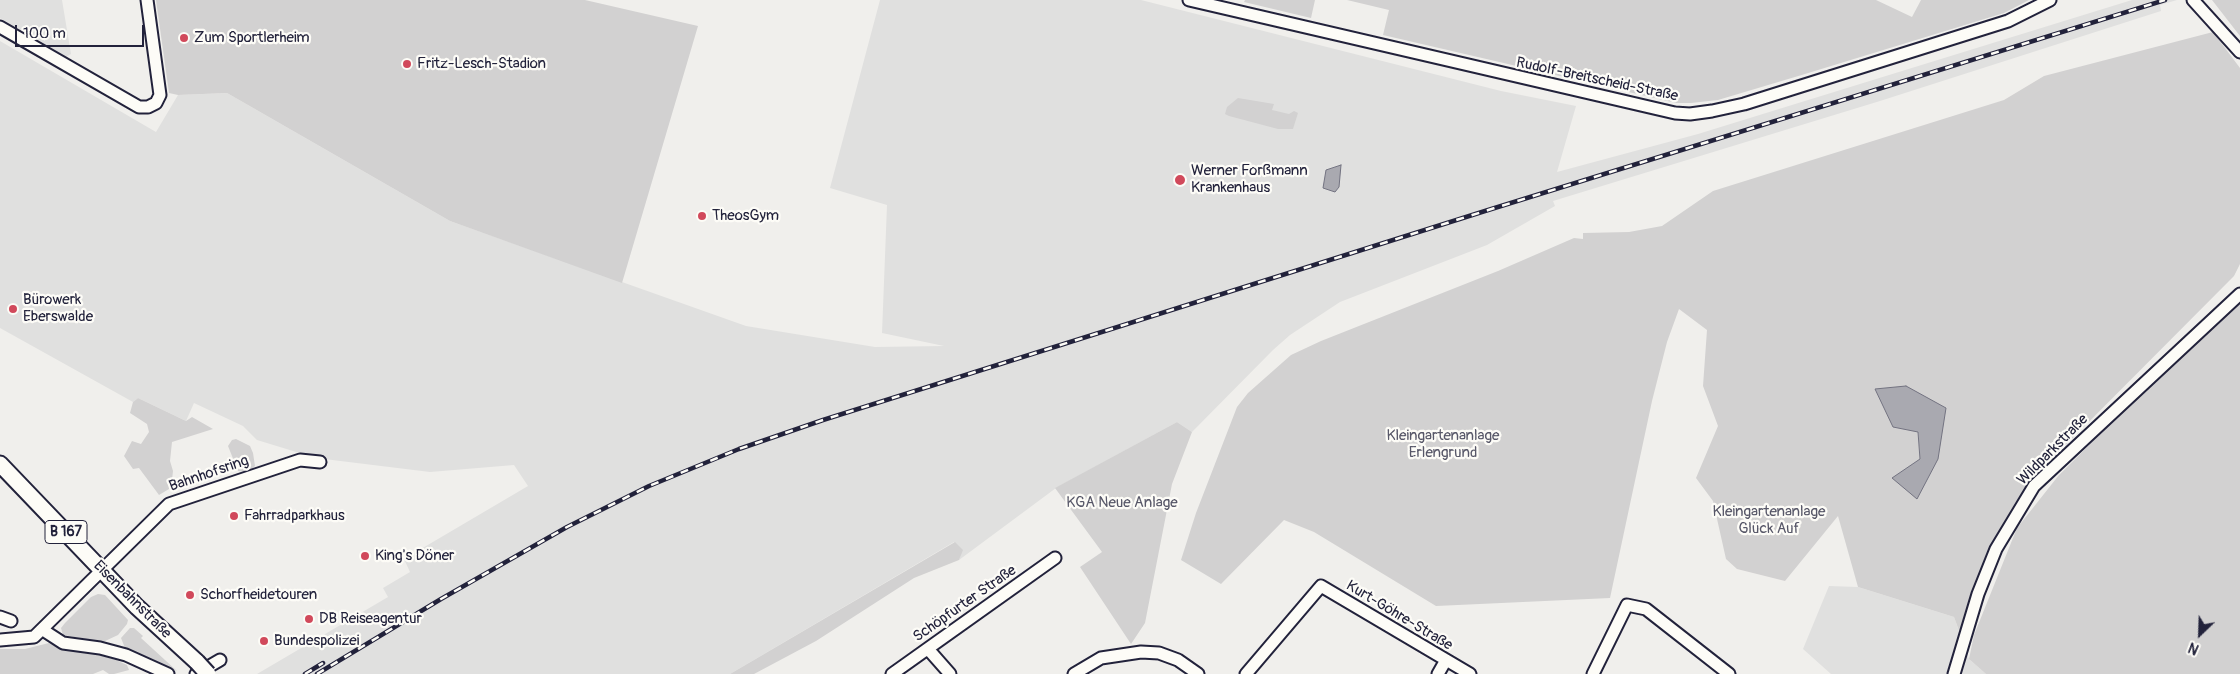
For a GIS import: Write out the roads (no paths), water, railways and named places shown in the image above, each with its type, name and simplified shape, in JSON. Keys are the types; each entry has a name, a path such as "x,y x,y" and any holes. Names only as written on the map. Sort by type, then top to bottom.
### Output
{"main road":[{"name":"Eisenbahnstraße","path":"0,464 197,668 208,674"}],"street":[{"path":"0,27 138,107 148,107 156,104 160,95 147,0"},
{"name":"Rudolf-Breitscheid-Straße","path":"1189,0 1226,4 1675,113 1690,114 1712,112 1744,104 2008,21 2050,0"},
{"path":"2193,0 2240,52"},
{"name":"Wildparkstraße","path":"1954,674 1978,594 1996,549 2034,486 2240,294"},
{"name":"Bahnhofsring","path":"43,630 169,504 300,460 320,462"},
{"name":"Schöpfurter Straße","path":"892,674 1055,558"},
{"name":"Kurt-Göhre-Straße","path":"1246,674 1321,586 1470,674"},
{"path":"1593,674 1627,605 1646,609 1729,674"},
{"path":"0,640 27,639 34,637 43,630 64,643 100,648 126,655 168,674"},
{"path":"928,649 950,674"},
{"path":"1074,674 1101,658 1141,652 1159,653 1178,660 1198,674"},
{"path":"197,668 220,660"},
{"path":"1438,674 1446,660"}],"railway":[{"path":"317,674 441,599 567,527 649,486 739,449 823,420 1485,211 2165,0"},
{"path":"305,674 323,663"}],"place":[{"name":"Zum Sportlerheim","path":"184,38"},
{"name":"Fritz-Lesch-Stadion","path":"407,64"},
{"name":"Werner Forßmann Krankenhaus","path":"1180,180"},
{"name":"TheosGym","path":"702,216"},
{"name":"Bürowerk Eberswalde","path":"13,309"},
{"name":"Fahrradparkhaus","path":"234,516"},
{"name":"King's Döner","path":"365,556"},
{"name":"Schorfheidetouren","path":"190,595"},
{"name":"DB Reiseagentur","path":"309,619"},
{"name":"Bundespolizei","path":"264,641"}],"park label":[{"name":"Kleingartenanlage Erlengrund","path":"1443,444"},
{"name":"KGA Neue Anlage","path":"1122,503"},
{"name":"Kleingartenanlage Glück Auf","path":"1769,520"}]}
